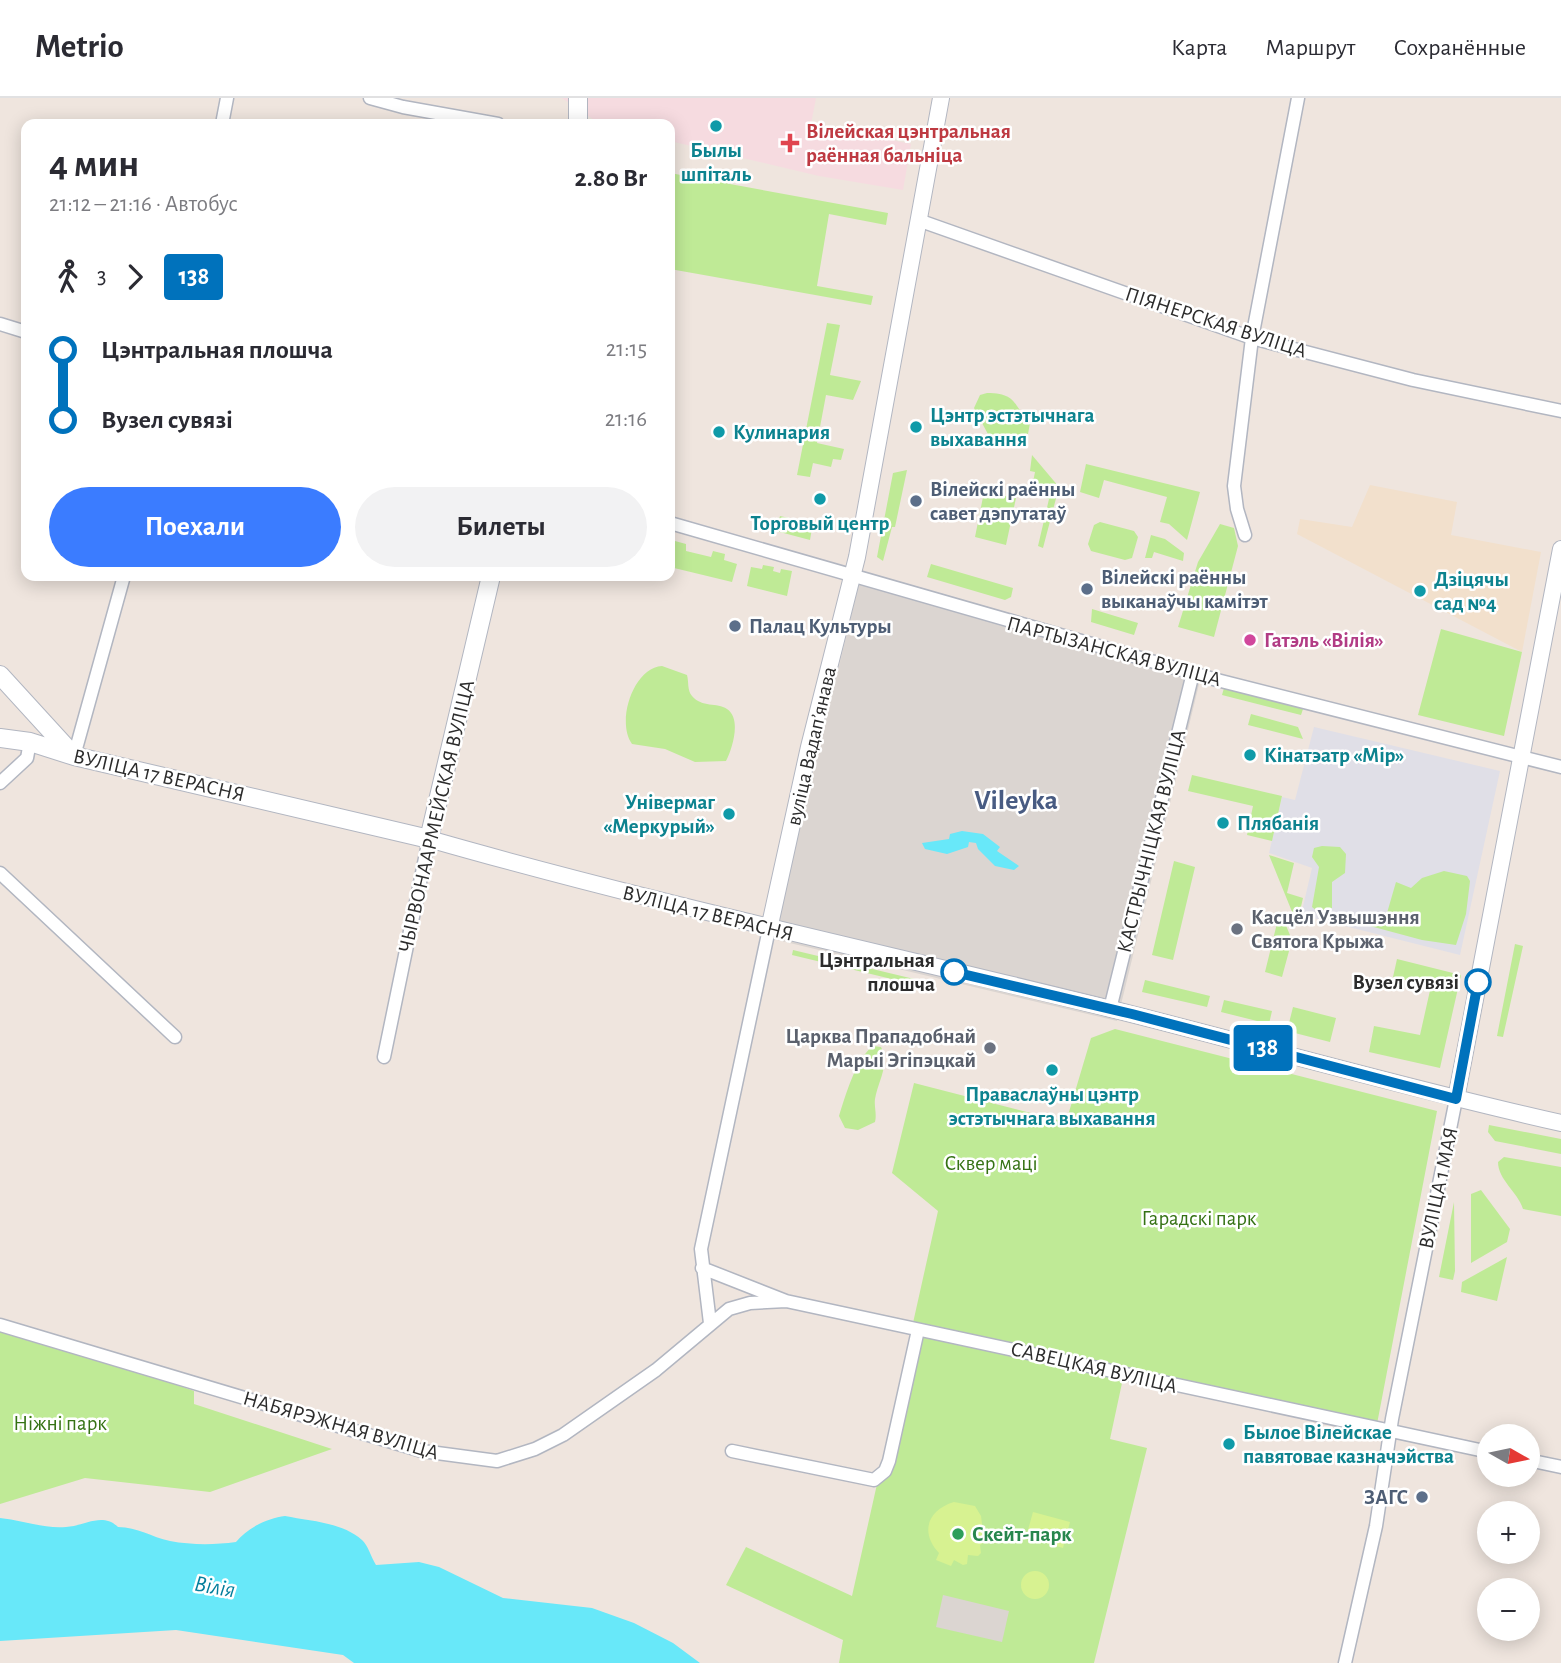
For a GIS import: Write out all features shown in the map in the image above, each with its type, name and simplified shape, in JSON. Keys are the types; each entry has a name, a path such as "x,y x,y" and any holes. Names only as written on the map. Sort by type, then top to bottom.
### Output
{"main road":[{"path":"578,98 578,119"},
{"name":"ЧЫРВОНААРМЕЙСКАЯ ВУЛІЦА","path":"429,839 490,581"},
{"path":"3,684 74,756"},
{"name":"ВУЛІЦА 17 ВЕРАСНЯ","path":"0,738 30,742 74,756 429,839"}],"street":[{"path":"223,119 227,98"},
{"path":"370,98 470,119"},
{"name":"вуліца Вадапʼянава","path":"702,1268 701,1249 705,1228 769,929 877,459 941,98"},
{"path":"1245,535 1237,509 1234,486 1252,338 1297,98"},
{"name":"ПІЯНЕРСКАЯ ВУЛІЦА","path":"918,220 1252,338 1413,380 1561,411"},
{"path":"0,324 21,330"},
{"name":"ПАРТЫЗАНСКАЯ ВУЛІЦА","path":"675,524 1193,673 1561,767"},
{"name":"ВУЛІЦА 1 МАЯ","path":"1345,1663 1376,1526 1391,1432 1561,549"},
{"path":"74,756 123,581"},
{"name":"КАСТРЫЧНІЦКАЯ ВУЛІЦА","path":"1111,1009 1193,673"},
{"path":"0,783 27,758 30,742"},
{"name":"ВУЛІЦА 17 ВЕРАСНЯ","path":"429,839 569,879 1111,1009 1456,1099 1561,1123"},
{"name":"ЧЫРВОНААРМЕЙСКАЯ ВУЛІЦА","path":"384,1057 429,839"},
{"path":"0,873 175,1037"},
{"path":"702,1268 710,1323"},
{"name":"САВЕЦКАЯ ВУЛІЦА","path":"702,1268 786,1301 1477,1450"},
{"name":"НАБЯРЭЖНАЯ ВУЛІЦА","path":"0,1325 422,1451 498,1461 535,1449 563,1434 656,1370 729,1309 750,1303 786,1301"},
{"path":"732,1451 874,1480 885,1471 889,1461 918,1330"},
{"path":"1540,1463 1561,1467"}],"shaded area":[{"name":"Вілейская цэнтральная раённая бальніца","path":"562,98 816,98 811,124 911,144 903,190 819,176 675,142 675,119 593,119"},
{"path":"1370,485 1457,502 1451,535 1541,552 1522,652 1297,534 1300,519 1352,527"},
{"path":"862,571 1203,668 1117,1021 773,939"},
{"path":"1314,727 1500,771 1460,955 1301,915 1312,868 1269,853 1282,797 1295,800"},
{"path":"943,1595 1009,1611 1002,1642 936,1627"}],"green space":[{"path":"675,174 888,213 886,225 829,214 817,286 873,296 871,305 675,270"},
{"path":"827,323 840,325 830,375 861,381 853,400 826,395 817,443 844,449 841,460 833,459 831,467 813,463 810,477 797,475"},
{"path":"980,395 1004,395 1013,401 1030,423 1028,434 1008,440 989,436 974,408"},
{"path":"1032,455 1059,487 1043,548 1038,546 1049,499 1027,494 1028,487 1032,487 1035,472 1030,471"},
{"path":"1086,464 1200,492 1187,540 1169,524 1160,522 1167,497 1104,480 1099,498 1080,492"},
{"path":"907,470 895,527 892,527 883,561 877,557 893,473"},
{"path":"984,492 1016,498 1006,545 975,537"},
{"path":"780,516 802,521 801,526 812,528 810,540 776,531"},
{"path":"1100,522 1134,531 1138,537 1132,558 1125,560 1091,551 1088,544 1094,525"},
{"path":"1220,524 1234,528 1238,546 1214,637 1178,627 1198,562"},
{"path":"1151,535 1165,539 1184,553 1183,561 1154,552 1152,558 1145,558"},
{"path":"675,541 686,544 686,551 711,557 713,551 725,554 724,560 737,564 732,582 675,568"},
{"path":"931,564 1013,588 1011,597 1005,600 927,577"},
{"path":"763,565 774,567 773,571 780,573 781,569 792,571 787,596 747,586 751,567 762,569"},
{"path":"1092,609 1138,623 1134,635 1091,622"},
{"path":"1441,629 1522,652 1504,736 1418,715"},
{"path":"662,666 687,675 689,691 696,700 723,707 732,714 735,727 726,761 695,762 665,749 632,744 626,723 630,698 643,676"},
{"path":"1224,688 1303,709 1301,715 1222,695"},
{"path":"1251,714 1298,727 1303,739 1248,725"},
{"path":"1192,775 1282,796 1272,841 1247,835 1253,806 1188,791"},
{"path":"1340,847 1346,854 1345,873 1332,882 1332,908 1317,911 1312,907 1319,867 1312,857 1314,848"},
{"path":"1269,855 1294,863 1287,893 1303,898 1297,924"},
{"path":"1174,861 1195,867 1173,960 1152,955"},
{"path":"1444,871 1467,876 1470,881 1466,914 1456,945 1422,940 1370,926 1374,919 1387,913 1396,882 1411,888 1422,878"},
{"path":"1280,911 1292,940 1282,977 1265,972"},
{"path":"1515,944 1523,946 1503,1037 1497,1036"},
{"path":"793,950 935,984 929,988 792,955"},
{"path":"1397,959 1461,975 1440,1068 1369,1052 1374,1026 1420,1035 1431,986 1393,977"},
{"path":"1145,980 1210,996 1207,1007 1142,992"},
{"path":"1224,1000 1272,1011 1269,1024 1221,1012"},
{"path":"1293,1007 1336,1018 1330,1042 1287,1031"},
{"name":"Гарадскі парк","path":"1115,1029 1437,1111 1377,1424 1125,1369 1110,1439 1147,1448 1094,1663 839,1663 843,1640 726,1585 746,1547 852,1596 938,1211 892,1173 914,1083 1066,1122 1091,1038"},
{"path":"873,1046 881,1047 884,1060 875,1099 875,1122 858,1130 845,1128 839,1116 844,1099 856,1068"},
{"path":"1489,1125 1561,1139 1561,1154 1495,1141 1488,1132"},
{"path":"1504,1157 1561,1167 1561,1216 1523,1209 1501,1175 1498,1162"},
{"path":"1481,1190 1510,1229 1507,1242 1471,1263 1471,1194"},
{"path":"1454,1202 1455,1271 1453,1280 1439,1277"},
{"path":"1507,1257 1497,1301 1461,1292 1462,1282"},
{"name":"Ніжні парк","path":"0,1325 70,1346 194,1391 194,1404 332,1449 210,1492 85,1478 0,1504"},
{"name":"Скейт-парк","path":"954,1502 975,1506 981,1516 983,1531 989,1535 988,1540 980,1545 981,1553 978,1556 968,1555 967,1564 963,1565 954,1560 951,1566 936,1560 939,1553 928,1530 932,1516"},
{"path":"1033,1512 1070,1522 1063,1548 1026,1537"},
{"path":"1035,1571 1045,1575 1049,1585 1045,1595 1035,1599 1025,1595 1021,1585 1025,1575"}],"water":[{"path":"962,831 983,834 1000,847 997,851 1019,866 1014,870 995,866 978,849 976,843 969,842 968,847 947,854 925,849 922,843 949,839 950,834"},
{"name":"Вілія","path":"285,1516 345,1529 364,1542 376,1565 419,1562 439,1567 503,1598 592,1608 634,1623 673,1643 700,1663 354,1663 343,1655 176,1630 0,1641 0,1518 58,1527 100,1520 170,1541 219,1544 236,1542 258,1525"}],"bus line":[{"name":"138","path":"954,972 1132,1014 1456,1099 1478,982"}],"place":[{"name":"Былы шпіталь","path":"716,126"},
{"name":"Вілейская цэнтральная раённая бальніца","path":"790,143"},
{"name":"Цэнтр эстэтычнага выхавання","path":"916,427"},
{"name":"Кулинария","path":"719,432"},
{"name":"Торговый центр","path":"820,499"},
{"name":"Вілейскі раённы савет дэпутатаў","path":"916,501"},
{"name":"Вілейскі раённы выканаўчы камітэт","path":"1087,589"},
{"name":"Дзіцячы сад №4","path":"1420,591"},
{"name":"Палац Культуры","path":"735,626"},
{"name":"Гатэль «Вілія»","path":"1250,640"},
{"name":"Кінатэатр «Мір»","path":"1250,755"},
{"name":"Універмаг «Меркурый»","path":"729,814"},
{"name":"Плябанія","path":"1223,823"},
{"name":"Касцёл Узвышэння Святога Крыжа","path":"1237,929"},
{"name":"Цэнтральная плошча","path":"954,972"},
{"name":"Вузел сувязі","path":"1478,982"},
{"name":"Царква Прападобнай Марыі Эгіпэцкай","path":"990,1048"},
{"name":"Праваслаўны цэнтр эстэтычнага выхавання","path":"1052,1070"},
{"name":"Былое Вілейскае павятовае казначэйства","path":"1229,1444"},
{"name":"ЗАГС","path":"1422,1497"},
{"name":"Скейт-парк","path":"958,1534"}],"district":[{"name":"Vileyka","path":"1016,799"}],"park label":[{"name":"Сквер маці","path":"991,1163"}]}
